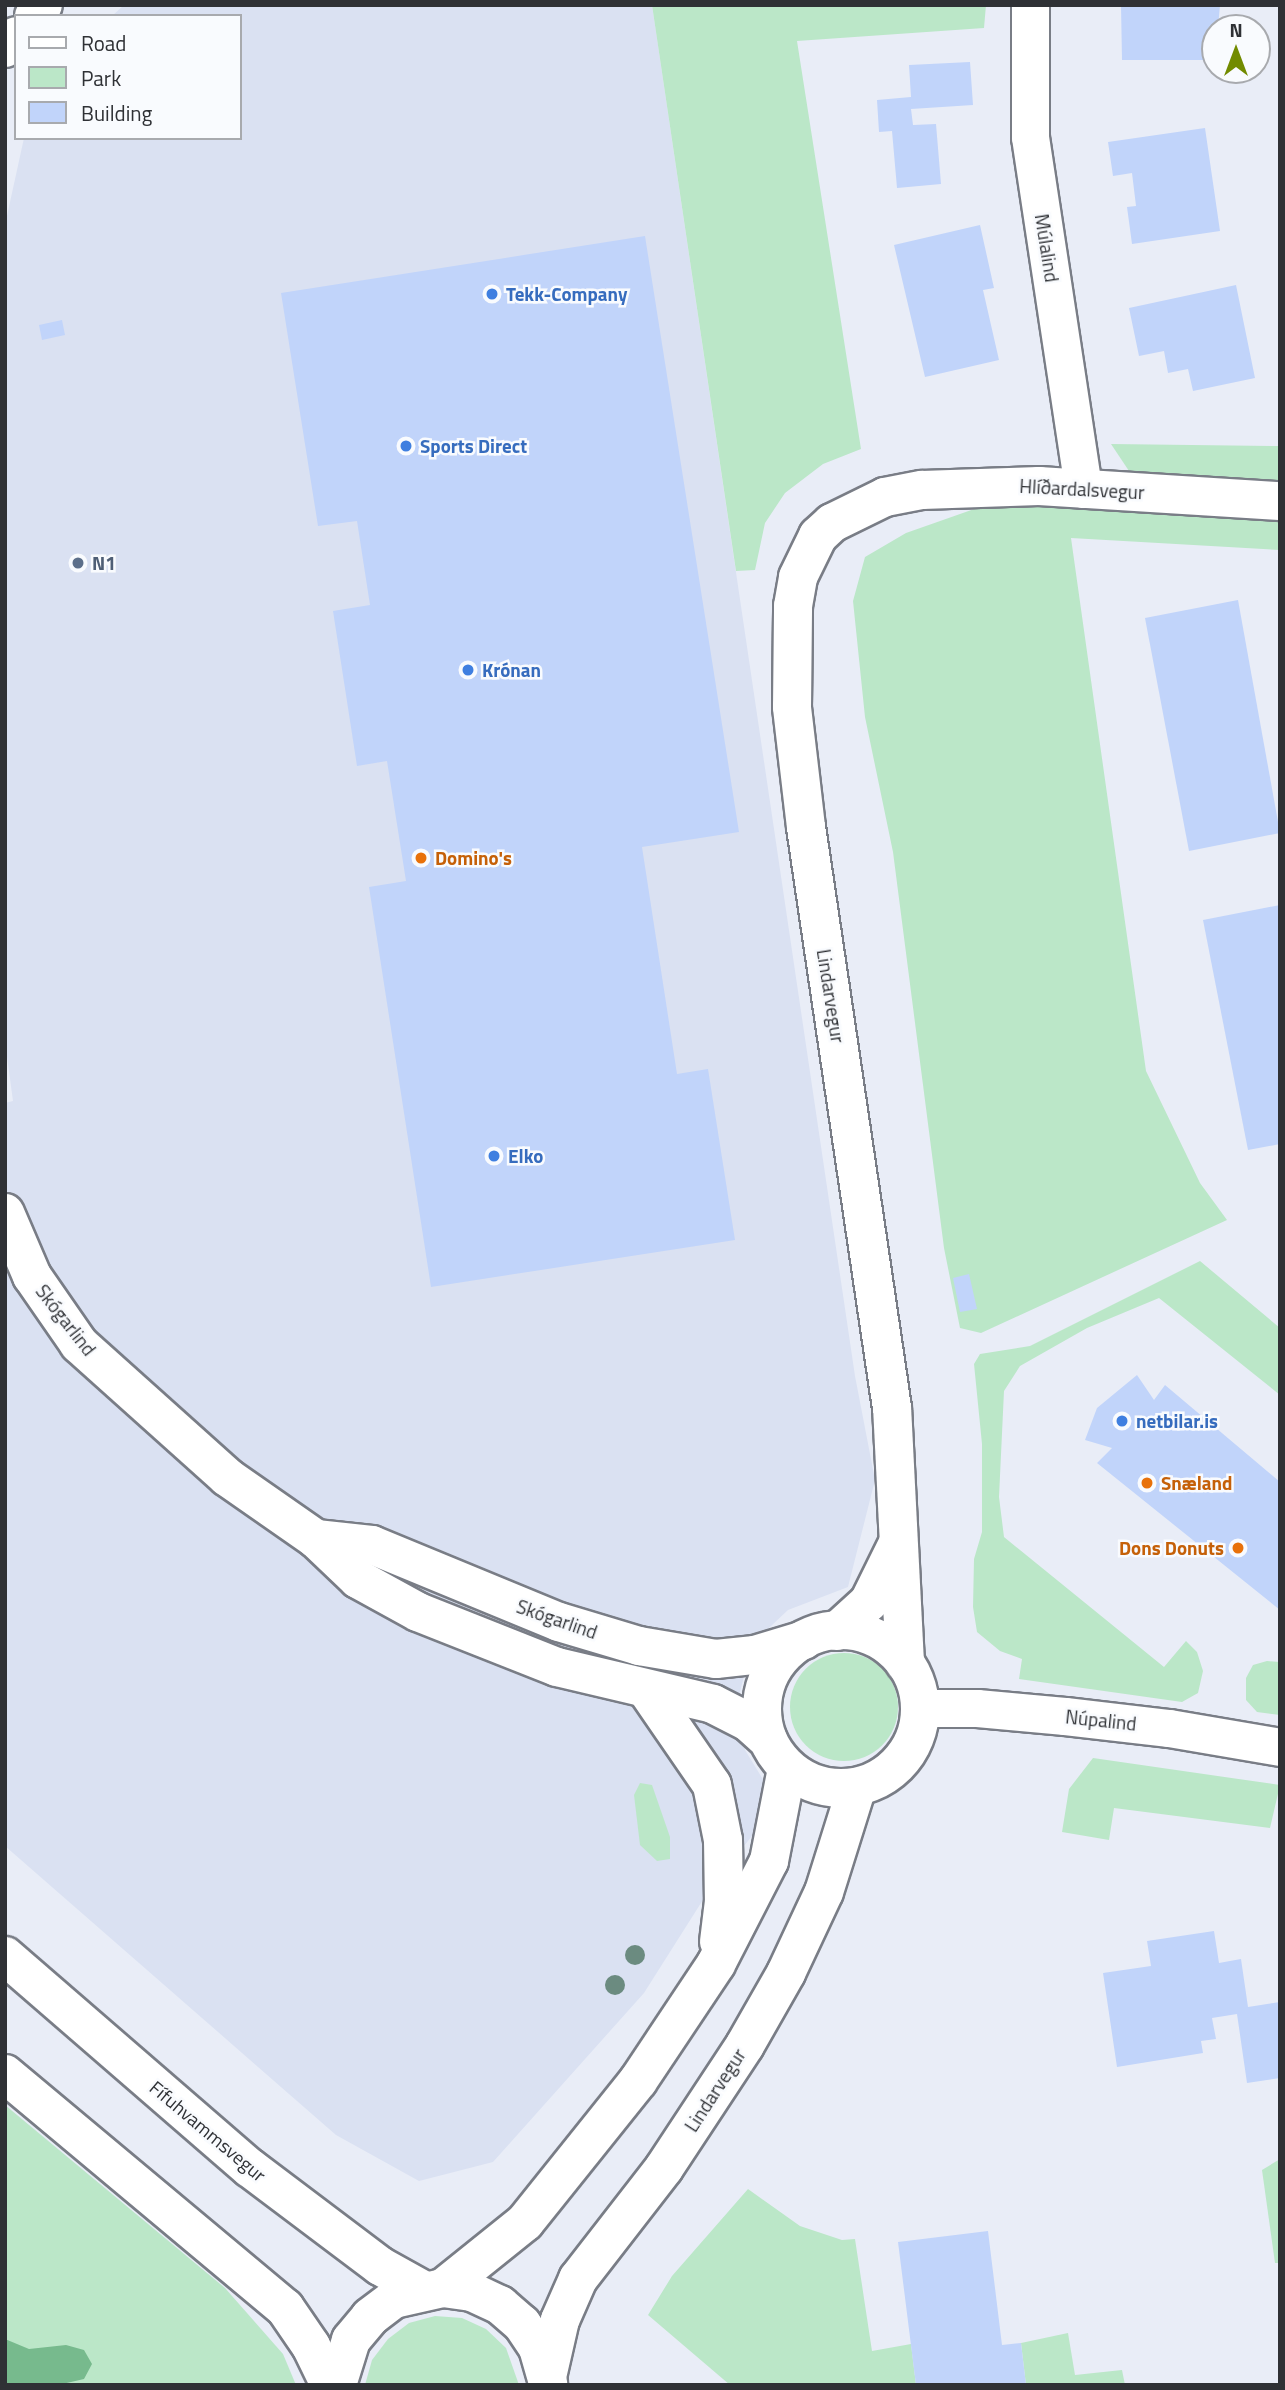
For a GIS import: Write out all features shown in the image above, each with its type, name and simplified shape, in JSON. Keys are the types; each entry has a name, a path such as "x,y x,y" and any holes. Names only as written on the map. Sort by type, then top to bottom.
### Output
{"main road":[{"path":"5,11 12,5"},
{"name":"Hlíðardalsvegur","path":"885,497 956,486 1083,489 1280,501"},
{"name":"Lindarvegur","path":"885,497 832,523 806,555 793,606 792,707 807,840 879,1299 896,1446 905,1663"},
{"name":"Skógarlind","path":"5,1213 32,1276 79,1344 227,1477 316,1539 358,1579 418,1612 558,1667 713,1704 747,1721 778,1754"},
{"name":"Lindarvegur","path":"820,1635 869,1602 901,1537"},
{"name":"Skógarlind","path":"316,1539 372,1545 559,1622 639,1646 716,1658 755,1655 820,1635"},
{"path":"820,1635 882,1642 905,1663 916,1684 920,1708 916,1735 903,1759 883,1777 857,1787 832,1788 808,1781 778,1754 762,1717 772,1672 785,1654 820,1635"},
{"path":"646,1689 712,1785 723,1852 724,1901 716,1964"},
{"path":"433,2289 525,2222 638,2081 716,1964 769,1861 778,1754"},
{"name":"Lindarvegur","path":"548,2381 560,2320 578,2279 664,2168 745,2045 786,1973 824,1892 857,1787"},
{"name":"Fífuhvammsvegur","path":"5,1956 250,2168 380,2266 433,2289"},
{"path":"5,2074 285,2308 311,2346 330,2385"},
{"path":"337,2385 351,2340 370,2317 394,2299 433,2289 472,2292 499,2305 522,2324 538,2348 548,2381"}],"street":[{"name":"Múlalind","path":"1030,5 1030,137 1083,489"},
{"name":"Núpalind","path":"920,1708 977,1708 1065,1716 1169,1728 1280,1747"}],"shaded area":[{"path":"124,5 652,5 855,1376 875,1480 848,1587 788,1610 752,1644 738,1700 745,1750 778,1804 713,1884 644,1993 493,2162 419,2181 336,2135 5,1846 5,1103 13,1101 5,1042 5,225 24,140 242,140 242,14 114,14"}],"green space":[{"path":"652,5 986,5 984,28 797,41 861,449 823,464 785,493 765,523 755,570 736,571"},
{"path":"1111,444 1280,446 1280,487 1151,480 1129,471"},
{"path":"997,501 1280,519 1280,550 1071,538 1146,1071 1200,1183 1227,1220 981,1333 960,1328 944,1248 893,852 865,717 853,601 865,557 906,533"},
{"path":"1200,1261 1280,1328 1280,1395 1159,1298 1087,1328 1020,1366 1004,1391 999,1497 1004,1537 1164,1667 1186,1641 1197,1652 1203,1671 1198,1693 1182,1702 1019,1679 1022,1659 1000,1651 977,1632 973,1607 974,1559 982,1532 982,1444 974,1364 980,1354 1030,1346"},
{"path":"844,1653 865,1657 882,1669 894,1686 898,1707 894,1728 882,1745 865,1757 844,1761 823,1757 806,1745 794,1728 790,1707 794,1686 806,1669 823,1657"},
{"path":"1267,1661 1280,1662 1280,1715 1257,1712 1246,1700 1246,1678 1253,1665"},
{"path":"1093,1758 1280,1785 1270,1828 1114,1808 1109,1840 1062,1832 1069,1789"},
{"path":"640,1783 652,1785 670,1837 670,1859 657,1861 640,1845 634,1795"},
{"path":"5,2105 225,2288 283,2354 296,2385 5,2385"},
{"path":"1280,2159 1280,2263 1275,2263 1262,2170"},
{"path":"748,2189 800,2226 842,2240 855,2239 872,2351 911,2344 916,2385 730,2385 648,2315 672,2276"},
{"path":"435,2316 462,2318 486,2329 506,2348 519,2385 365,2385 372,2360 388,2339 409,2323"},
{"path":"1068,2333 1075,2375 1122,2370 1125,2385 1026,2385 1021,2343"},
{"path":"5,2339 29,2349 66,2345 84,2350 92,2364 84,2379 58,2385 5,2385"}],"building":[{"path":"1121,5 1220,5 1219,14 1201,14 1201,60 1122,60"},
{"path":"970,62 973,105 911,109 913,125 936,124 941,184 897,188 892,131 879,132 877,100 911,97 909,65"},
{"path":"1205,128 1220,231 1132,244 1127,207 1136,206 1132,173 1113,176 1108,142"},
{"path":"980,225 994,288 983,290 999,360 925,377 894,245"},
{"path":"645,236 739,832 642,847 677,1074 708,1069 735,1240 431,1287 369,887 406,881 387,761 357,766 333,611 370,605 357,521 318,526 281,293"},
{"path":"1236,285 1255,378 1193,391 1188,369 1168,373 1164,351 1139,356 1129,308"},
{"path":"62,320 65,335 42,340 39,325"},
{"path":"1238,600 1280,833 1189,851 1145,618"},
{"path":"1280,905 1280,1144 1248,1150 1203,920"},
{"path":"969,1274 977,1309 960,1312 953,1278"},
{"path":"1137,1375 1154,1400 1165,1385 1280,1482 1280,1610 1097,1463 1112,1448 1085,1440 1097,1408"},
{"path":"1214,1931 1219,1963 1241,1959 1248,2007 1280,2002 1280,2078 1247,2083 1237,2014 1212,2018 1216,2039 1201,2041 1203,2053 1117,2067 1103,1973 1151,1966 1147,1941"},
{"path":"988,2231 1002,2345 1021,2343 1026,2385 916,2385 898,2242"}],"place":[{"name":"Tekk-Company","path":"492,294"},
{"name":"Sports Direct","path":"406,446"},
{"name":"N1","path":"78,563"},
{"name":"Krónan","path":"468,670"},
{"name":"Domino's","path":"421,858"},
{"name":"Elko","path":"494,1156"},
{"name":"netbilar.is","path":"1122,1421"},
{"name":"Snæland","path":"1147,1483"},
{"name":"Dons Donuts","path":"1238,1548"}]}
